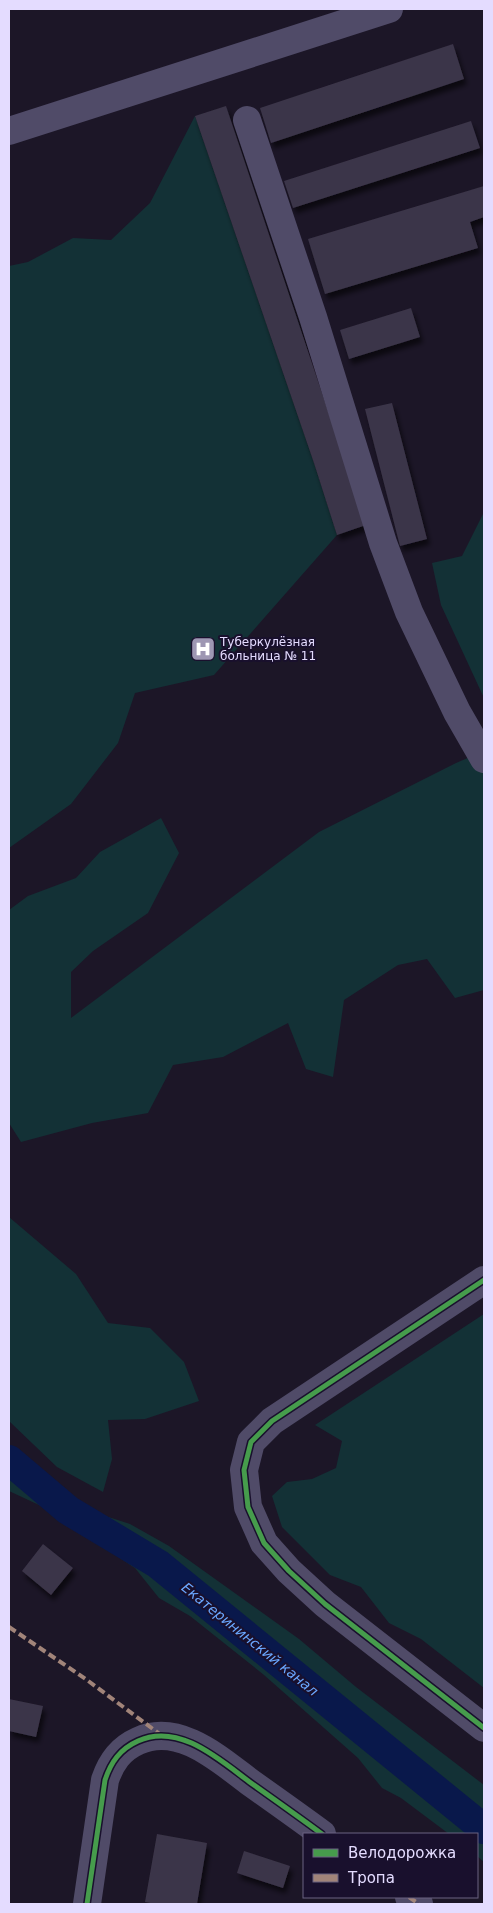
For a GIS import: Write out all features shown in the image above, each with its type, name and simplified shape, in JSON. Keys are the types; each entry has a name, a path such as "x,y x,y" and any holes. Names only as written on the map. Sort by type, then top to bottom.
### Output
{"street":[{"path":"9,131 389,9"},
{"path":"247,120 313,317 383,543 409,612 457,712 484,760"},
{"path":"484,1280 272,1421 250,1442 244,1470 248,1507 264,1543 289,1571 324,1604 484,1728"},
{"path":"87,1904 105,1780 110,1765 132,1743 146,1737 161,1735 177,1737 208,1752 321,1833"}],"green space":[{"path":"195,116 337,535 214,675 135,693 118,743 71,804 9,848 9,266 28,262 73,238 111,240 150,203"},
{"path":"484,512 484,698 441,605 432,563 462,556"},
{"path":"484,751 484,990 455,998 427,959 398,965 344,1000 333,1077 306,1069 288,1023 223,1057 173,1065 148,1113 92,1123 21,1142 9,1123 9,910 28,896 76,878 100,852 161,818 179,853 148,913 93,951 71,972 71,1018 319,832 456,763"},
{"path":"9,1217 76,1274 108,1323 150,1328 184,1362 199,1401 145,1419 108,1420 112,1459 103,1492 57,1467 9,1421"},
{"path":"484,1314 484,1688 421,1639 389,1623 361,1587 330,1575 282,1527 272,1496 287,1482 312,1479 336,1468 342,1441 315,1425"},
{"path":"9,1452 40,1480 87,1510 130,1524 169,1546 299,1639 356,1687 484,1785 484,1862 478,1857 478,1833 448,1833 401,1798 382,1788 358,1758 264,1675 190,1616 159,1598 135,1568 39,1505 9,1491"}],"building":[{"path":"453,44 464,79 271,143 260,108"},
{"path":"226,106 366,525 337,535 195,116"},
{"path":"471,121 480,148 293,208 284,181"},
{"path":"484,186 484,217 470,222 478,248 325,294 308,239"},
{"path":"411,308 420,337 349,359 340,330"},
{"path":"392,403 427,539 400,546 365,409"},
{"path":"43,1544 73,1568 51,1595 22,1571"},
{"path":"9,1699 43,1706 36,1737 9,1731"},
{"path":"157,1834 207,1843 197,1904 156,1904 145,1902"},
{"path":"244,1851 290,1866 283,1888 237,1873"}],"waterway":[{"name":"Екатерининский канал","path":"9,1460 68,1510 158,1564 484,1829"}],"marked path":[{"path":"9,1627 87,1680 161,1735"},
{"path":"410,1898 419,1904"}],"cycle path":[{"path":"484,1280 272,1421 251,1442 244,1470 248,1507 264,1543 289,1571 325,1604 484,1728"},
{"path":"87,1904 107,1773 121,1752 132,1744 153,1736 169,1736 198,1746 226,1764 321,1833"}],"place":[{"name":"Туберкулёзная больница № 11","path":"203,649"}]}
